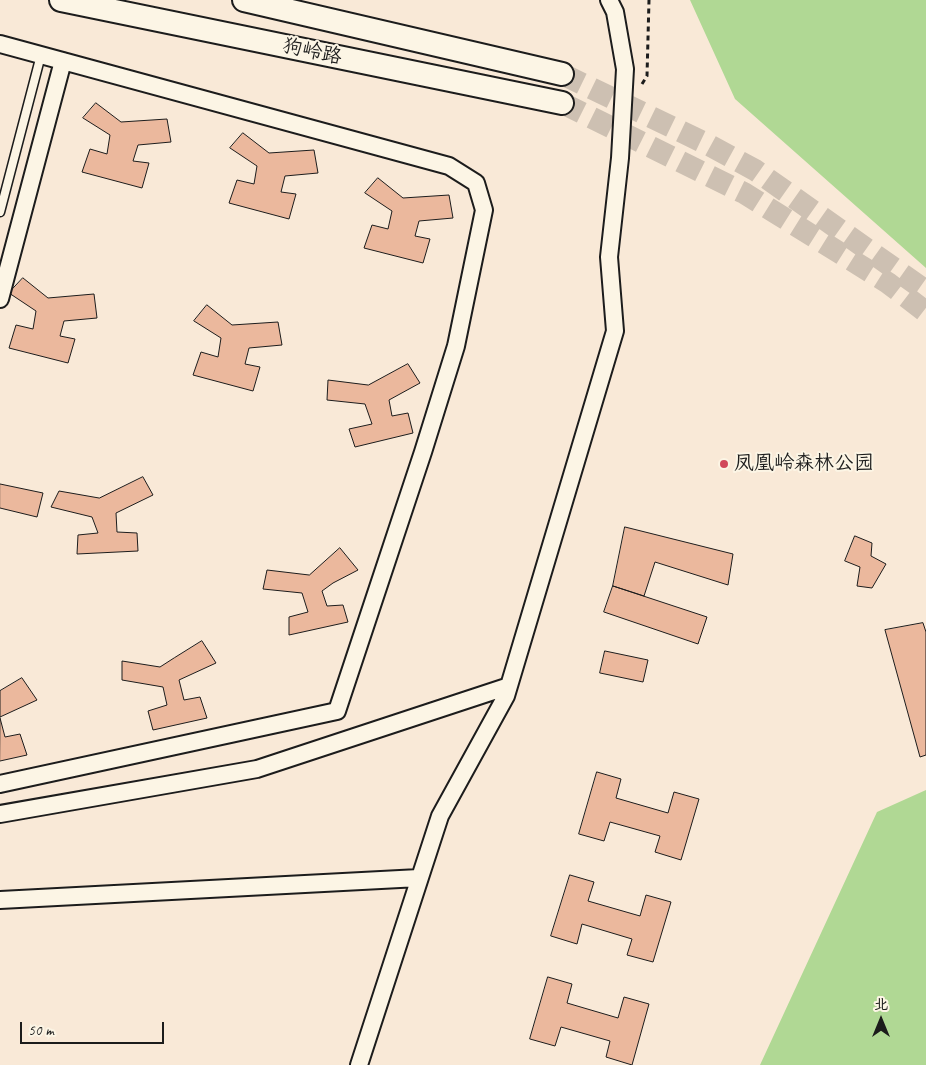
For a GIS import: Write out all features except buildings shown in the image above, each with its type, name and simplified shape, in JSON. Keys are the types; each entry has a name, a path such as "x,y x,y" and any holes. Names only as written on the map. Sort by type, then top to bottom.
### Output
{"main road":[{"name":"狗岭路","path":"61,0 562,103"},
{"name":"狗岭路","path":"244,0 562,74"}],"street":[{"path":"359,1065 440,816 506,696 615,331 609,257 620,158 625,69 615,12 609,0"},
{"path":"0,44 449,166 476,183 484,210 456,346 337,711 0,784"},
{"path":"0,299 63,61"},
{"path":"0,814 257,770 509,686"},
{"path":"0,900 419,878"}],"lane":[{"path":"0,212 41,55"}],"green space":[{"path":"690,0 926,0 926,268 735,99"},
{"path":"926,790 926,1065 760,1065 877,812"}],"tunnel":[{"path":"562,74 709,145 755,170 926,291"},
{"path":"562,103 744,193 888,283 926,312"}],"place":[{"name":"凤凰岭森林公园","path":"724,464"}]}
